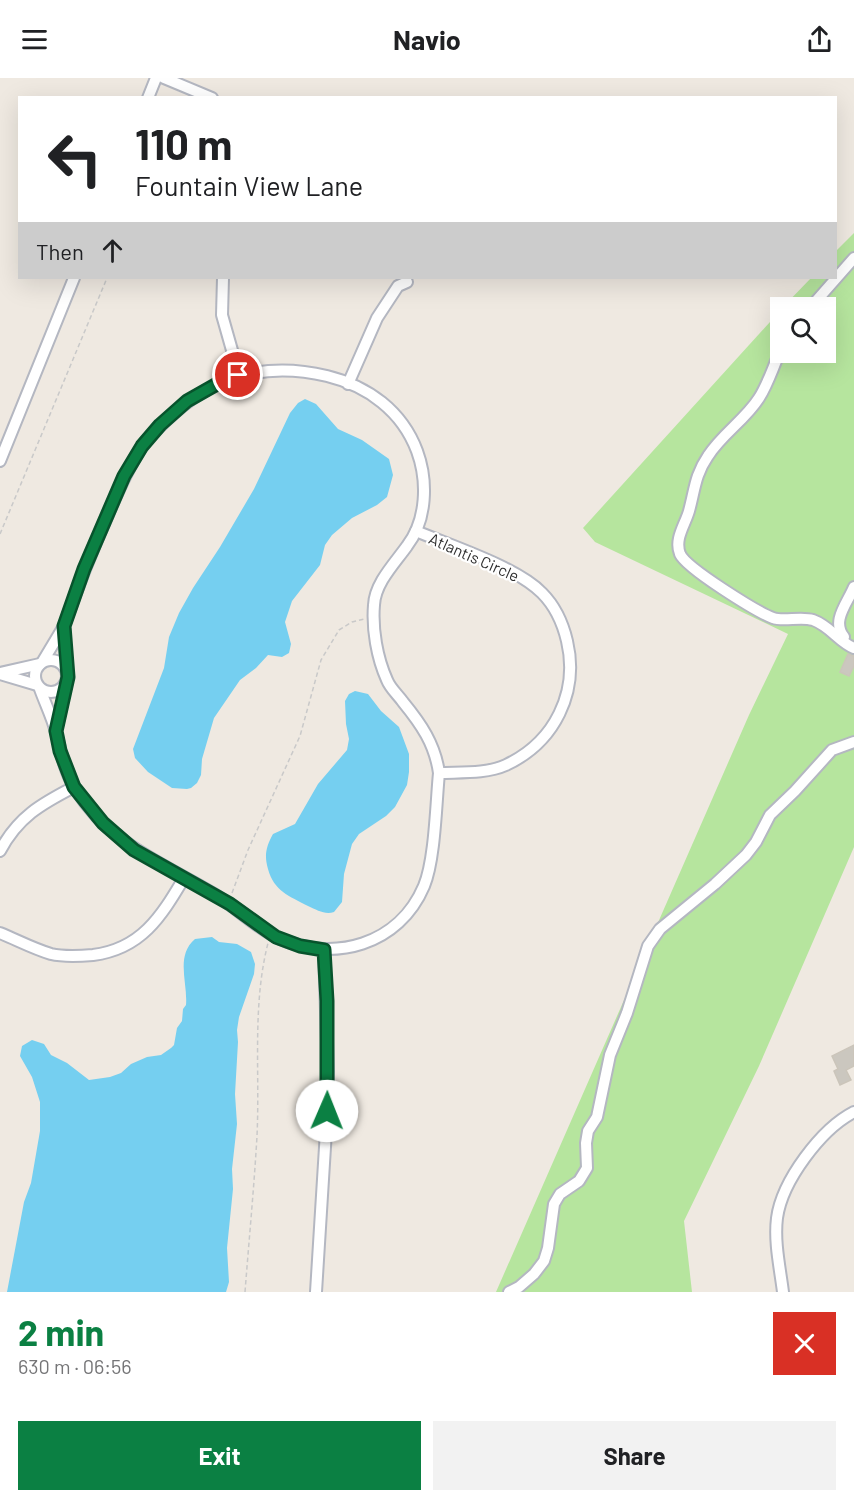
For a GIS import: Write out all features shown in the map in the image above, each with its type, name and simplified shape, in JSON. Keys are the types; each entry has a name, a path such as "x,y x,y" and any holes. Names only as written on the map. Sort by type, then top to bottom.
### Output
{"street":[{"path":"149,96 156,78"},
{"path":"164,78 207,96"},
{"path":"837,277 854,258"},
{"path":"0,461 74,279"},
{"path":"223,279 222,315 238,375"},
{"path":"820,297 836,279"},
{"path":"348,384 377,318 398,286 407,282"},
{"path":"775,363 760,397 739,422 719,440 694,481 689,513 678,540 679,553 695,570 759,612 776,620 811,619 824,625 843,641 854,646"},
{"path":"271,370 294,370 334,378 348,384 384,403 407,430 417,452 425,493 416,531 382,581 374,602 374,618 378,653 387,681 423,727 433,745 439,773 429,869 424,886 413,905 382,934 366,943 324,950 300,946 273,934 230,904 134,850 103,823 74,787 35,677 64,626 88,559 124,476 142,446 160,425 187,401 238,375 271,370"},
{"name":"Atlantis Circle","path":"416,531 524,578 543,593 556,611 564,628 570,653 571,673 568,695 547,735 519,758 506,765 492,769 439,773"},
{"path":"854,586 838,621 838,630 854,646"},
{"path":"56,731 68,677 64,626"},
{"path":"0,673 52,659 66,667"},
{"path":"0,673 51,693 57,692 66,684"},
{"path":"509,1292 519,1287 544,1262 554,1204 560,1194 579,1181 587,1168 588,1131 597,1117 609,1055 627,1013 648,945 660,929 746,855 756,842 770,815 832,750 854,742"},
{"path":"0,851 12,831 25,816 44,802 74,787"},
{"path":"0,933 52,954 72,956 103,954 138,939 154,924 184,878"},
{"path":"316,1292 327,1083 324,950"},
{"path":"783,1292 777,1242 777,1217 783,1198 791,1180 819,1140 854,1112"}],"path":[{"path":"0,534 107,279"},
{"path":"230,904 233,887 248,850 300,736 316,675 330,642 339,630 352,622 374,618"},
{"path":"245,1292 257,1134 258,1005 262,966 273,934"}],"green space":[{"path":"854,233 854,847 759,1066 684,1221 692,1292 496,1292 749,715 788,634 595,542 583,528 770,322 770,363 836,363 836,297 793,297 810,279 837,279 837,250"}],"water":[{"path":"305,399 316,404 338,429 362,440 389,459 393,475 387,497 352,518 332,535 325,545 320,565 292,601 285,622 291,644 289,653 282,657 268,655 240,680 214,718 202,759 201,775 197,783 187,789 172,788 148,772 135,758 133,749 164,668 169,637 193,588 254,489 290,413 298,403"},
{"path":"355,691 368,694 381,711 399,727 409,754 409,772 407,785 395,807 386,816 359,834 352,844 344,874 342,902 331,913 315,909 278,888 268,869 266,851 273,834 295,824 318,784 347,750 349,739 345,701 349,694"},
{"path":"212,937 219,942 237,944 251,952 255,964 237,1030 235,1094 237,1124 227,1248 229,1282 226,1292 7,1292 40,1131 40,1102 32,1077 20,1056 22,1046 32,1040 44,1044 51,1055 67,1063 89,1080 110,1077 147,1057 161,1055 174,1045 177,1028 182,1021 183,1009 186,1005 185,953 195,939"}],"building":[{"path":"848,654 854,656 854,666 849,676 840,672"},
{"path":"854,1045 854,1066 846,1070 851,1080 840,1085 834,1071 838,1069 832,1056"}],"route":[{"path":"238,375 187,401 160,425 142,446 124,476 84,569 64,626 68,677 56,731 60,751 74,787 103,823 134,850 230,904 276,937 300,946 324,950 327,1001 327,1111"}]}
